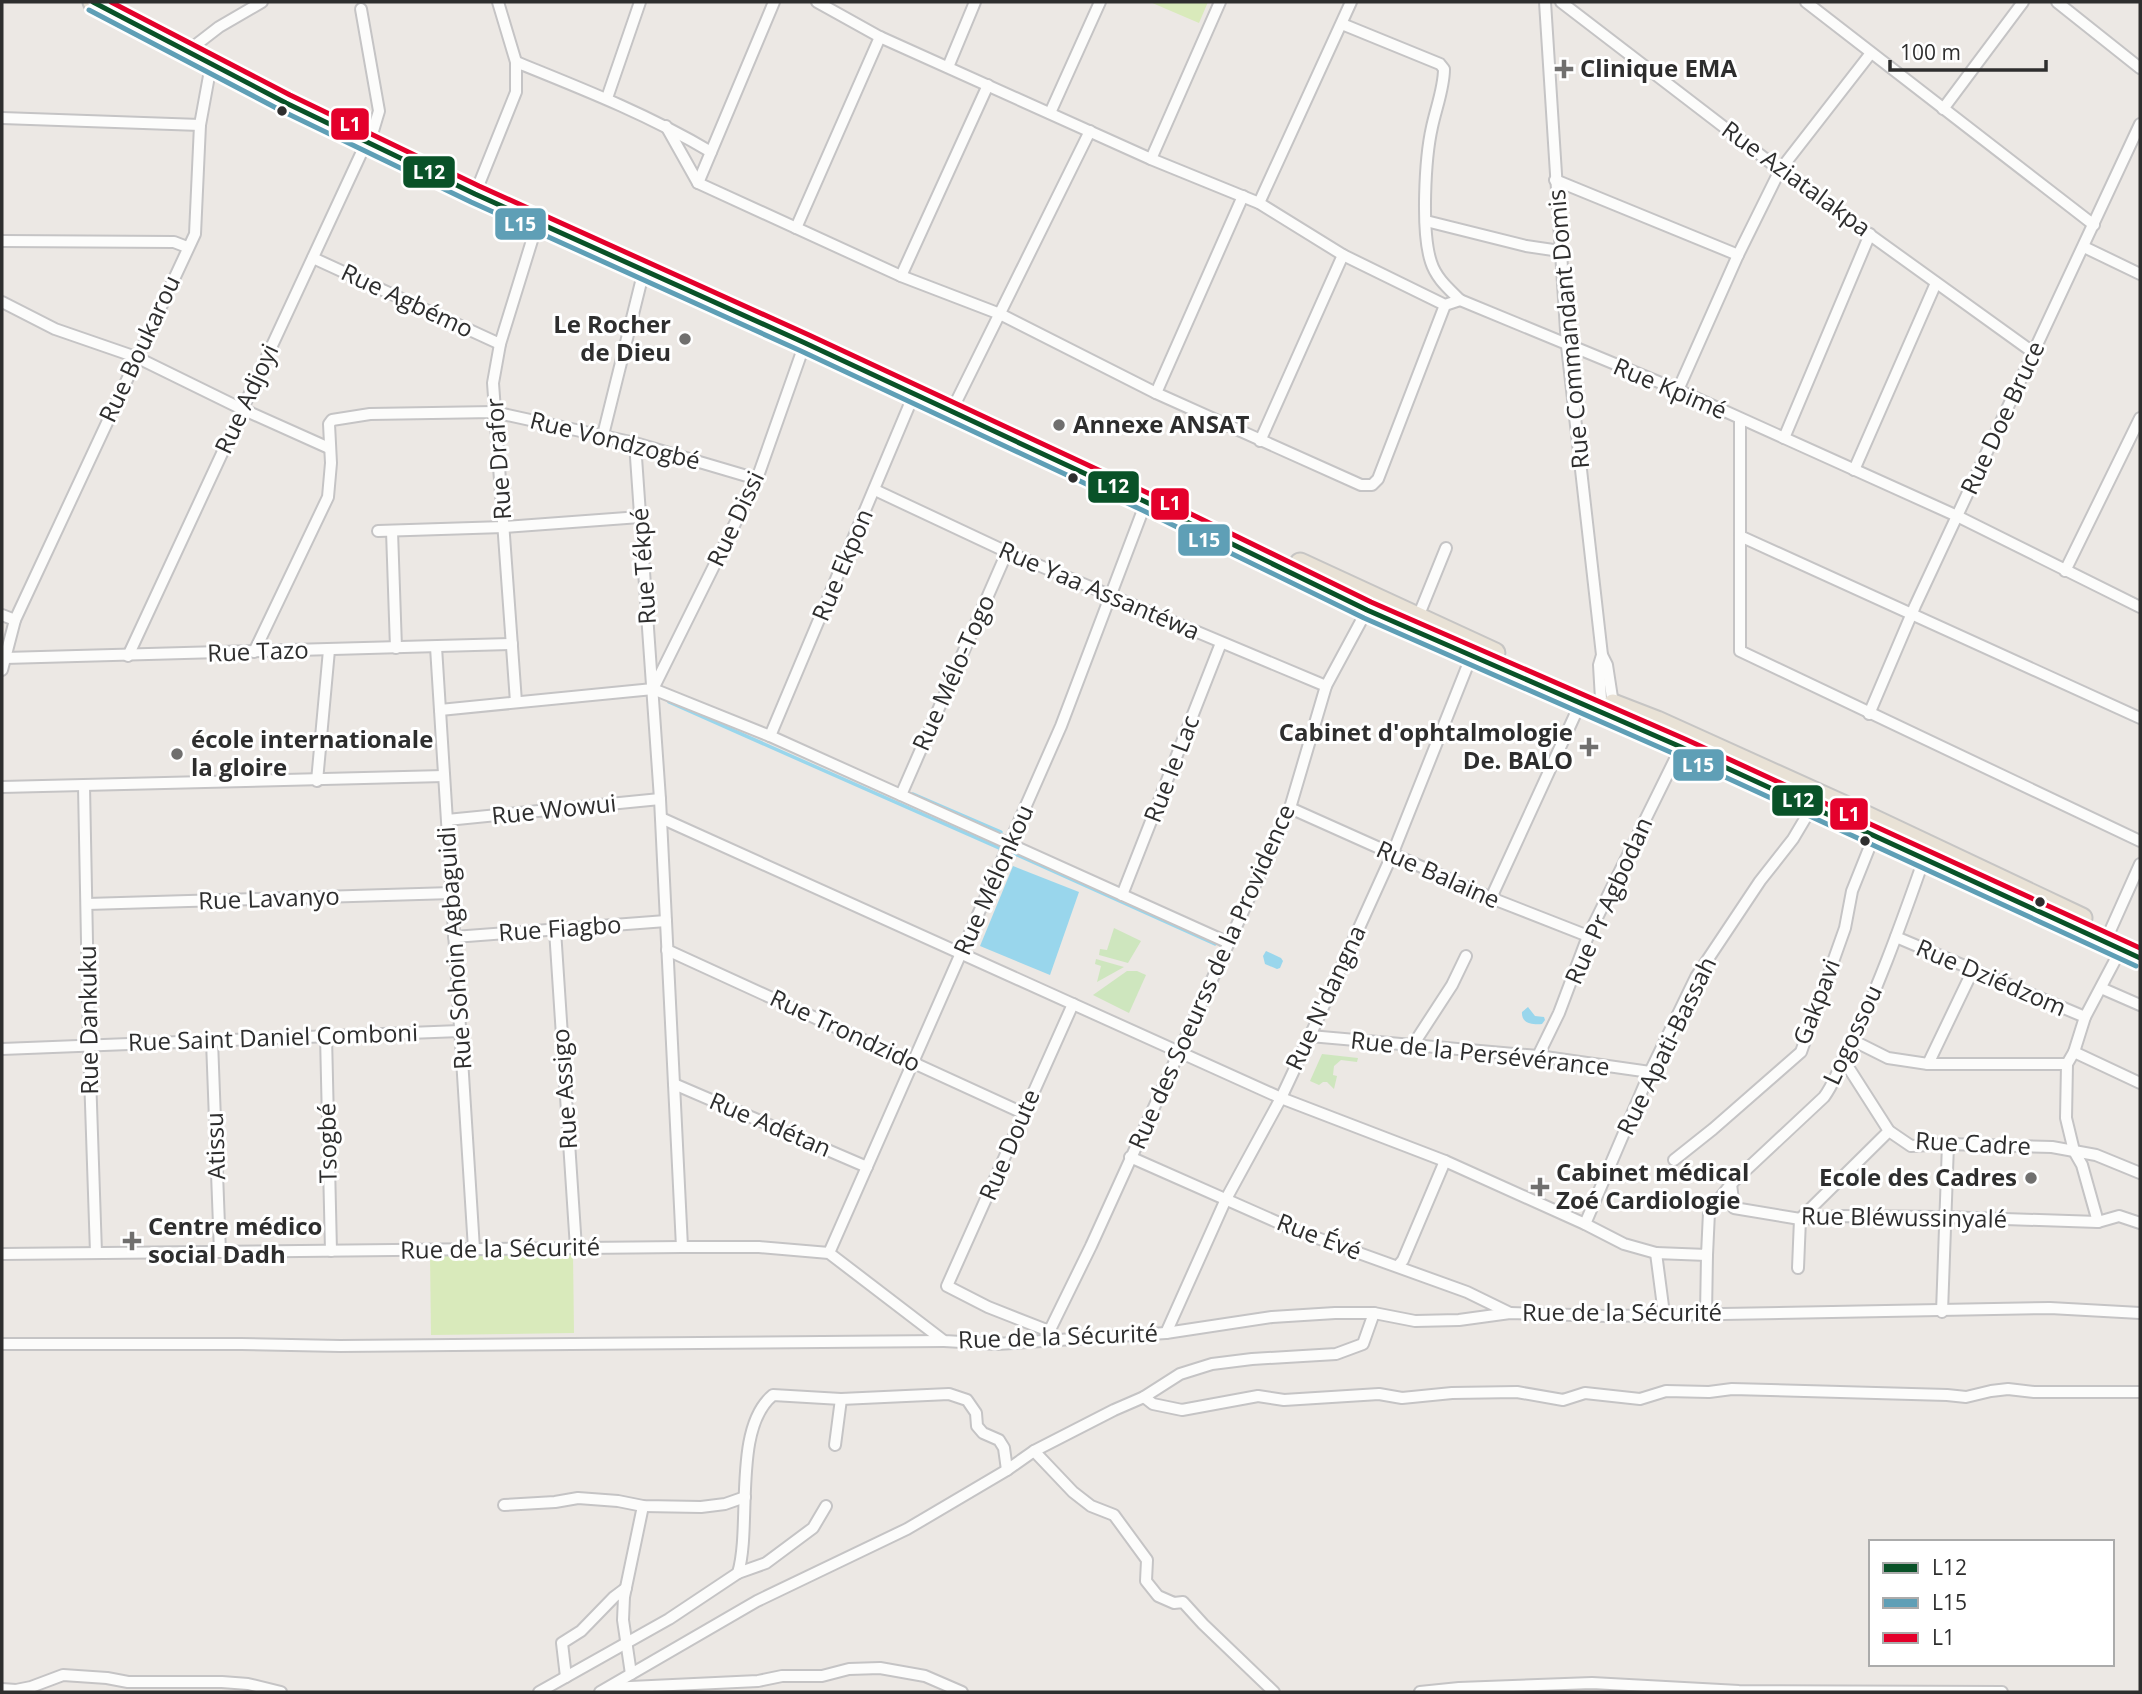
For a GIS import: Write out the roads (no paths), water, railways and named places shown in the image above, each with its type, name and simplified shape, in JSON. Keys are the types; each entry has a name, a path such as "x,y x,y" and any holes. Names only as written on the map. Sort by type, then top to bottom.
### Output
{"highway":[{"path":"93,2 194,49"},
{"path":"120,2 214,60 370,137 478,189 739,304 955,406 1059,450 1367,610 1471,657 1600,707 1657,721 1845,806 2121,941 2140,958"},
{"path":"478,189 538,222 914,394 955,406"},
{"path":"1148,496 1418,617 1681,747 1924,859 2121,941"}],"street":[{"path":"194,49 219,27 262,2"},
{"path":"478,189 513,102 516,62 498,2"},
{"path":"607,99 640,2"},
{"path":"698,183 775,2"},
{"path":"817,2 880,37 1151,159 1243,196 1343,255 1445,305 1460,300 1439,279 1431,262 1426,221 1431,130 1444,69 1440,64 1342,24"},
{"path":"948,67 975,2"},
{"path":"1050,113 1100,2"},
{"path":"1151,159 1220,2"},
{"path":"1259,204 1351,2"},
{"name":"Rue Commandant Domis","path":"1545,2 1567,346 1602,655 1607,665 1600,707"},
{"name":"Rue Aziatalakpa","path":"1561,2 1780,170 2034,353"},
{"path":"1806,2 2094,225"},
{"path":"1943,109 2023,2"},
{"path":"2057,2 2140,68"},
{"name":"Rue Adjoyi","path":"128,656 370,137 379,111 361,9"},
{"path":"796,228 880,37"},
{"path":"1678,390 1738,255 1780,170 1871,53"},
{"name":"Rue Boukarou","path":"2,670 15,620 195,234 200,125 214,60"},
{"path":"516,62 666,126 711,152"},
{"path":"901,276 988,85"},
{"path":"2,118 200,125"},
{"name":"Rue Doe Bruce","path":"1869,714 1912,612 2140,124"},
{"path":"666,126 698,183 901,276 1000,314 1156,393 1361,485 1372,485 1378,479 1445,305"},
{"path":"955,406 1090,131"},
{"path":"1555,180 1738,255"},
{"path":"1156,393 1243,196"},
{"path":"1426,221 1526,246 1560,251"},
{"name":"Rue Drafor","path":"516,702 494,412 495,364 538,222"},
{"path":"1784,439 1870,234"},
{"path":"2,241 174,242 187,247"},
{"path":"2084,247 2140,274"},
{"path":"1260,441 1343,255"},
{"name":"Rue Agbémo","path":"313,258 500,344"},
{"path":"603,435 644,270"},
{"path":"1854,470 1936,283"},
{"name":"Rue Kpimé","path":"1460,300 1678,390 1957,516 2140,607"},
{"path":"2,302 55,329 136,357 329,448 331,463 328,497 254,652"},
{"name":"Rue Dissi","path":"653,688 757,479 806,343"},
{"name":"Rue Ekpon","path":"770,736 914,394"},
{"name":"Rue Vondzogbé","path":"329,448 329,424 332,420 370,414 494,412 635,443 757,479"},
{"path":"2065,571 2140,418"},
{"path":"1740,419 1740,651 2140,841"},
{"name":"Rue Tékpé","path":"635,443 660,799 682,1247"},
{"name":"Rue Yaa Assantéwa","path":"875,490 1007,552 1326,686"},
{"name":"Rue Mélonkou","path":"829,1253 1061,726 1148,496"},
{"path":"378,531 504,527 640,517"},
{"path":"392,531 396,648"},
{"path":"1740,536 2140,718"},
{"path":"1418,617 1446,548"},
{"name":"Rue Mélo-Togo","path":"901,795 1007,552"},
{"name":"Rue des Soeurss de la Providence","path":"1047,1336 1091,1246 1290,808 1326,686 1367,610"},
{"path":"2,615 15,620"},
{"name":"Rue le Lac","path":"1122,895 1222,643"},
{"name":"Rue Tazo","path":"5,658 512,644"},
{"name":"Rue Sohoin Agbaguidi","path":"436,647 474,1249"},
{"path":"317,781 329,650"},
{"name":"Rue N'dangna","path":"1166,1333 1226,1199 1310,1036 1392,855 1471,657"},
{"path":"440,710 653,688 770,736 1229,943"},
{"path":"1492,898 1600,707"},
{"name":"Rue Pr Agbodan","path":"1538,1056 1559,1013 1588,936 1681,747"},
{"path":"2,787 444,776"},
{"name":"Rue Dankuku","path":"84,786 96,1253"},
{"name":"Rue Wowui","path":"447,820 660,799"},
{"name":"Rue Apati-Bassah","path":"1585,1224 1650,1072 1696,978 1760,881 1793,839 1812,807"},
{"name":"Rue Balaine","path":"1290,808 1492,898 1588,936"},
{"path":"661,818 1280,1098 1445,1161 1624,1244 1656,1253 1707,1255 1706,1314"},
{"name":"Gakpavi","path":"1674,1160 1801,1052 1844,928 1852,891 1874,836"},
{"name":"Logossou","path":"1707,1255 1709,1212 1731,1184 1824,1097 1832,1086 1854,1041 1924,859"},
{"path":"2098,1222 2066,1118 2067,1064 2074,1052 2085,1017 2121,941 2140,864"},
{"name":"Rue Lavanyo","path":"87,904 452,893"},
{"name":"Rue Fiagbo","path":"454,937 666,921"},
{"name":"Rue Assigo","path":"555,930 576,1248"},
{"name":"Rue Dziédzom","path":"1896,937 2085,1017"},
{"name":"Rue Trondzido","path":"667,950 1023,1113"},
{"path":"1413,1045 1452,985 1466,956"},
{"path":"1928,1064 1973,970"},
{"path":"2101,988 2140,1005"},
{"name":"Rue Doute","path":"1047,1336 947,1286 1073,1004"},
{"name":"Rue Saint Daniel Comboni","path":"2,1049 460,1031"},
{"name":"Tsogbé","path":"326,1036 331,1251"},
{"name":"Rue de la Persévérance","path":"1310,1036 1538,1056 1650,1072"},
{"name":"Atissu","path":"212,1041 220,1252"},
{"path":"1854,1041 1888,1058 1928,1064 2067,1064"},
{"path":"2074,1052 2140,1083"},
{"name":"Rue Cadre","path":"1843,1059 1889,1131 1911,1146 1948,1144 2052,1147 2096,1155 2140,1173"},
{"name":"Rue Adétan","path":"674,1084 867,1167"},
{"path":"1798,1268 1800,1219 1889,1131"},
{"path":"1942,1312 1948,1144"},
{"name":"Rue Évé","path":"1130,1157 1295,1230 1467,1292 1510,1313"},
{"path":"1398,1266 1403,1260 1445,1161"},
{"name":"Rue Bléwussinyalé","path":"1731,1184 1734,1209 1800,1219 1839,1216 1945,1217 2098,1222 2119,1216 2140,1223"},
{"name":"Rue de la Sécurité","path":"2,1254 682,1247 759,1247 829,1253 944,1341 997,1344 1047,1336 1166,1333 1272,1317 1374,1313 1415,1321 1460,1320 1510,1313 1608,1316 2050,1308 2140,1312"},
{"path":"1656,1253 1664,1314"},
{"path":"603,1690 757,1601 907,1529 1034,1451 1144,1397 1180,1374 1212,1364 1346,1352 1363,1344 1374,1313"},
{"path":"2,1344 341,1346 944,1341"},
{"path":"1144,1397 1153,1404 1182,1410 1258,1396 1284,1400 1378,1394 1402,1398 1452,1393 1517,1392 1563,1400 1585,1393 1640,1399 1666,1391 1710,1392 1732,1389 1966,1397 2008,1390 2140,1392"},
{"path":"738,1573 741,1563 746,1458 757,1418 765,1402 773,1395 841,1399 949,1394 967,1400 976,1413 977,1426 983,1433 999,1440 1004,1448 1007,1470"},
{"path":"835,1445 841,1399"},
{"path":"1034,1451 1073,1492 1091,1506 1114,1515 1147,1560 1146,1581 1158,1597 1174,1603 1183,1602 1274,1692"},
{"path":"504,1504 555,1502 578,1498 643,1506 701,1507 725,1504 745,1497"},
{"path":"631,1674 623,1620 626,1588 643,1506"},
{"path":"539,1692 669,1619 738,1573 766,1563 813,1528 826,1506"},
{"path":"566,1677 562,1643 626,1588"},
{"path":"603,1690 758,1681 782,1676 822,1676 849,1669 880,1668 925,1675 962,1692"},
{"path":"2,1689 31,1687 62,1675 128,1682 248,1684 281,1692"},
{"path":"1420,1692 1592,1683 1739,1691 2002,1692"}],"water":[{"path":"1013,866 1079,892 1050,975 980,946"},
{"path":"1266,951 1281,958 1283,961 1280,968 1265,964 1263,956"},
{"path":"1528,1007 1535,1016 1544,1017 1542,1024 1531,1024 1523,1019 1522,1012"}],"waterway":[{"path":"669,702 999,848"},
{"path":"913,794 1001,832"},
{"path":"1015,854 1215,944"}],"place":[{"name":"Clinique EMA","path":"1564,69"},
{"name":"Le Rocher de Dieu","path":"685,339"},
{"name":"Annexe ANSAT","path":"1059,425"},
{"name":"Cabinet d'ophtalmologie De. BALO","path":"1589,747"},
{"name":"école internationale la gloire","path":"177,754"},
{"name":"Ecole des Cadres","path":"2031,1178"},
{"name":"Cabinet médical Zoé Cardiologie","path":"1540,1187"},
{"name":"Centre médico social Dadh","path":"132,1241"}]}
